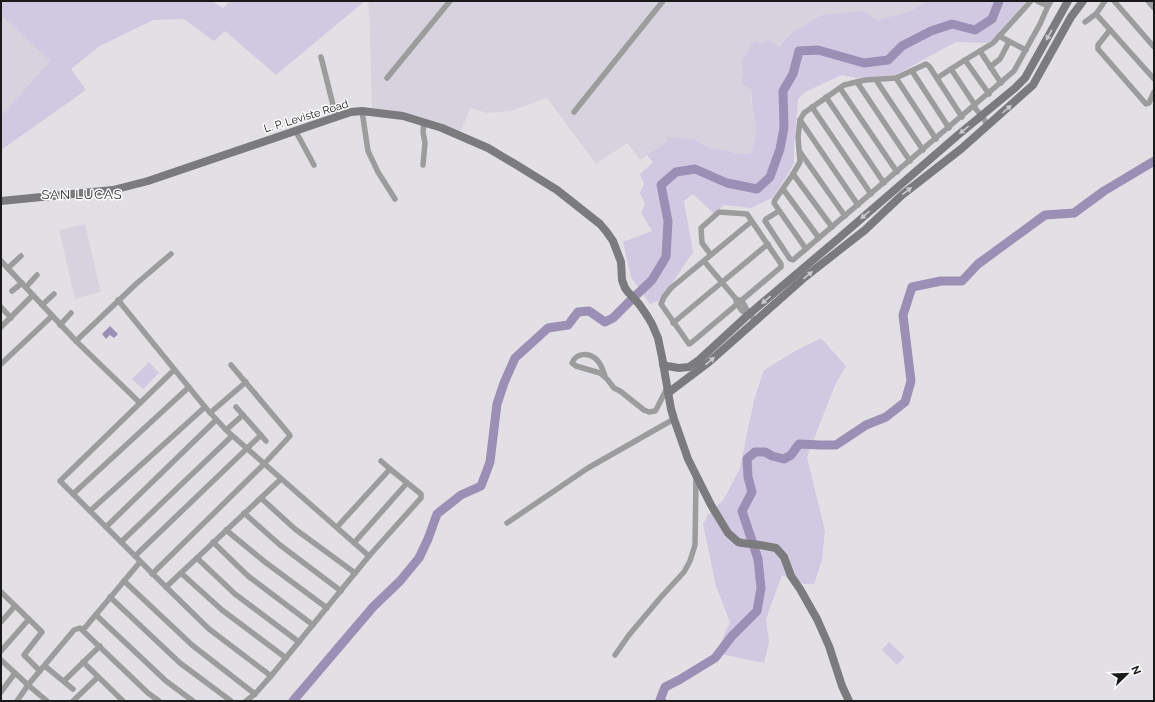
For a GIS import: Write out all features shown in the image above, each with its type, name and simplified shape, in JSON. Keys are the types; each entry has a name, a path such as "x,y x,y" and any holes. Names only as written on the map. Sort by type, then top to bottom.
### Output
{"main road":[{"path":"668,390 692,371 749,313 1015,88 1025,78 1068,1"},
{"path":"663,364 692,371 709,362 805,277 865,230 902,195 961,150 1033,85 1071,17 1083,1"},
{"name":"L. P. Leviste Road","path":"1,202 113,190 148,181 351,112 362,111 403,116 424,122 442,128 488,148 502,156 557,190 600,224 610,236 621,262 622,280 625,288 640,304 652,324 658,338 670,409 688,458 711,505 728,533 742,543 776,548 784,557 790,576 800,589 820,626 849,701"}],"street":[{"path":"387,78 450,1"},
{"path":"574,112 663,1"},
{"path":"937,78 993,43 1031,1"},
{"path":"779,211 765,221 790,259 794,260 1014,71 1050,3 1037,1"},
{"path":"1085,22 1096,14 1105,1"},
{"path":"1114,1 1154,47"},
{"path":"1148,1 1154,8"},
{"path":"1096,14 1154,80"},
{"path":"1110,30 1098,45 1098,49 1145,103 1149,103 1154,92"},
{"path":"999,36 1026,50"},
{"path":"990,67 1000,59 1009,42"},
{"path":"980,51 1001,83"},
{"path":"321,57 336,117"},
{"path":"965,60 989,94"},
{"path":"806,249 774,202 800,162 798,137 800,120 804,113 844,85 856,82 896,78 926,64 929,66 962,117"},
{"path":"951,69 973,107 988,126"},
{"path":"912,71 949,128"},
{"path":"896,78 936,139"},
{"path":"876,80 923,150"},
{"path":"856,82 910,161"},
{"path":"840,88 897,172"},
{"path":"826,98 884,183"},
{"path":"812,107 871,194"},
{"path":"362,111 368,151 378,172 395,199"},
{"path":"800,120 858,205"},
{"path":"423,165 425,143 423,132 424,122"},
{"path":"295,130 314,165"},
{"path":"800,152 845,216"},
{"path":"793,174 832,227"},
{"path":"783,189 819,238"},
{"path":"711,255 702,243 701,228 719,212 747,214 752,221 768,244 781,264 781,267 738,301 690,344 687,342 661,304 664,297 671,288 704,261 752,221"},
{"path":"674,323 768,244"},
{"path":"76,341 118,300 171,254"},
{"path":"8,268 21,256"},
{"path":"1,261 60,325 140,403"},
{"path":"704,261 738,301 746,306 749,313 756,321"},
{"path":"12,291 38,275"},
{"path":"42,305 54,294"},
{"path":"1,326 11,318 33,295"},
{"path":"118,300 216,420 247,450 369,556"},
{"path":"1,307 11,318"},
{"path":"60,325 71,313"},
{"path":"1,364 52,316"},
{"path":"605,376 600,373 576,366 572,363 579,355 585,354 592,356 600,364 605,376 614,388 649,412 656,411 668,390"},
{"path":"152,574 264,464 290,435 231,365"},
{"path":"174,370 60,481 209,629 271,676"},
{"path":"210,413 246,382"},
{"path":"73,494 189,387"},
{"path":"90,510 205,407"},
{"path":"236,407 266,441"},
{"path":"226,430 243,415"},
{"path":"508,523 588,468 674,419"},
{"path":"106,527 216,420"},
{"path":"135,556 261,435"},
{"path":"121,542 232,436"},
{"path":"246,701 255,694 271,676 369,556 421,498 421,494 381,461"},
{"path":"337,527 390,469"},
{"path":"615,655 647,613 684,572 690,561 695,545 696,475"},
{"path":"166,587 281,479"},
{"path":"354,543 407,483"},
{"path":"261,498 295,529 355,573"},
{"path":"244,513 280,545 341,591"},
{"path":"226,530 265,562 326,608"},
{"path":"214,542 248,576 313,624"},
{"path":"197,558 235,594 299,642"},
{"path":"83,630 140,562"},
{"path":"181,573 222,610 286,658"},
{"path":"124,581 192,645 255,694"},
{"path":"1,593 42,632 42,634 24,655 40,671"},
{"path":"110,597 180,663 231,701"},
{"path":"1,622 16,606"},
{"path":"96,615 166,681 194,701"},
{"path":"1,651 29,619"},
{"path":"19,700 28,685 74,630 80,628 148,693 159,701"},
{"path":"64,681 100,646"},
{"path":"1,660 47,701"},
{"path":"82,662 124,701"},
{"path":"45,666 73,689"},
{"path":"2,689 15,673"},
{"path":"74,701 98,677"}],"shaded area":[{"path":"1,1 212,1 223,8 230,1 365,1 276,75 225,31 214,41 184,19 153,20 100,46 71,69 86,90 1,150 1,116 50,61 1,15"},
{"path":"367,1 925,1 911,11 877,20 863,11 791,33 778,47 741,62 743,73 741,78 743,84 752,91 751,102 756,121 754,147 750,154 736,154 731,151 707,147 694,139 668,137 667,142 640,160 627,143 596,164 547,98 511,111 487,113 470,108 461,131 402,112 372,108 369,8"},
{"path":"925,1 1025,1 1025,3 992,40 986,43 956,42 895,75 856,78 842,75 805,92 798,99 794,163 772,198 751,208 724,205 714,214 693,194 684,201 693,252 661,300 650,304 631,277 623,242 652,231 641,213 645,204 640,193 644,184 640,174 653,162 647,155 667,142 668,137 694,139 707,147 731,151 736,154 750,154 756,132 756,124 752,102 752,91 743,84 741,78 743,73 741,62 754,41 760,43 769,40 779,47 791,33 822,15 863,11 877,20 911,11"},
{"path":"1,15 50,61 1,116"},
{"path":"85,224 101,292 75,299 59,230"},
{"path":"110,326 118,334 114,338 110,335 106,339 102,334"},
{"path":"821,338 846,366 835,385 807,457 825,531 822,560 814,584 804,584 782,575 766,619 769,642 764,663 716,653 730,622 716,586 703,524 708,515 724,499 740,468 755,397 764,370 797,350"},
{"path":"149,362 159,373 143,389 132,379"},
{"path":"889,642 905,657 897,665 882,650"}],"waterway":[{"path":"293,701 373,607 400,581 419,558 437,514 461,495 481,486 490,462 497,404 515,358 548,328 568,325 578,312 589,311 605,322 613,318 652,280 666,257 668,221 661,185 676,172 695,169 727,183 757,189 770,177 780,149 784,128 783,91 793,74 799,51 818,50 864,63 888,60 902,46 931,31 952,24 975,30 992,19 999,1"},
{"path":"662,701 660,700 665,687 715,658 732,636 757,611 761,588 758,559 742,511 752,492 748,477 747,459 755,452 765,452 772,456 784,459 791,455 799,444 836,445 866,425 886,417 905,402 911,381 903,315 912,287 941,281 962,281 978,264 1045,215 1074,213 1104,191 1154,161"}],"district":[{"name":"SAN LUCAS","path":"82,194"}]}
